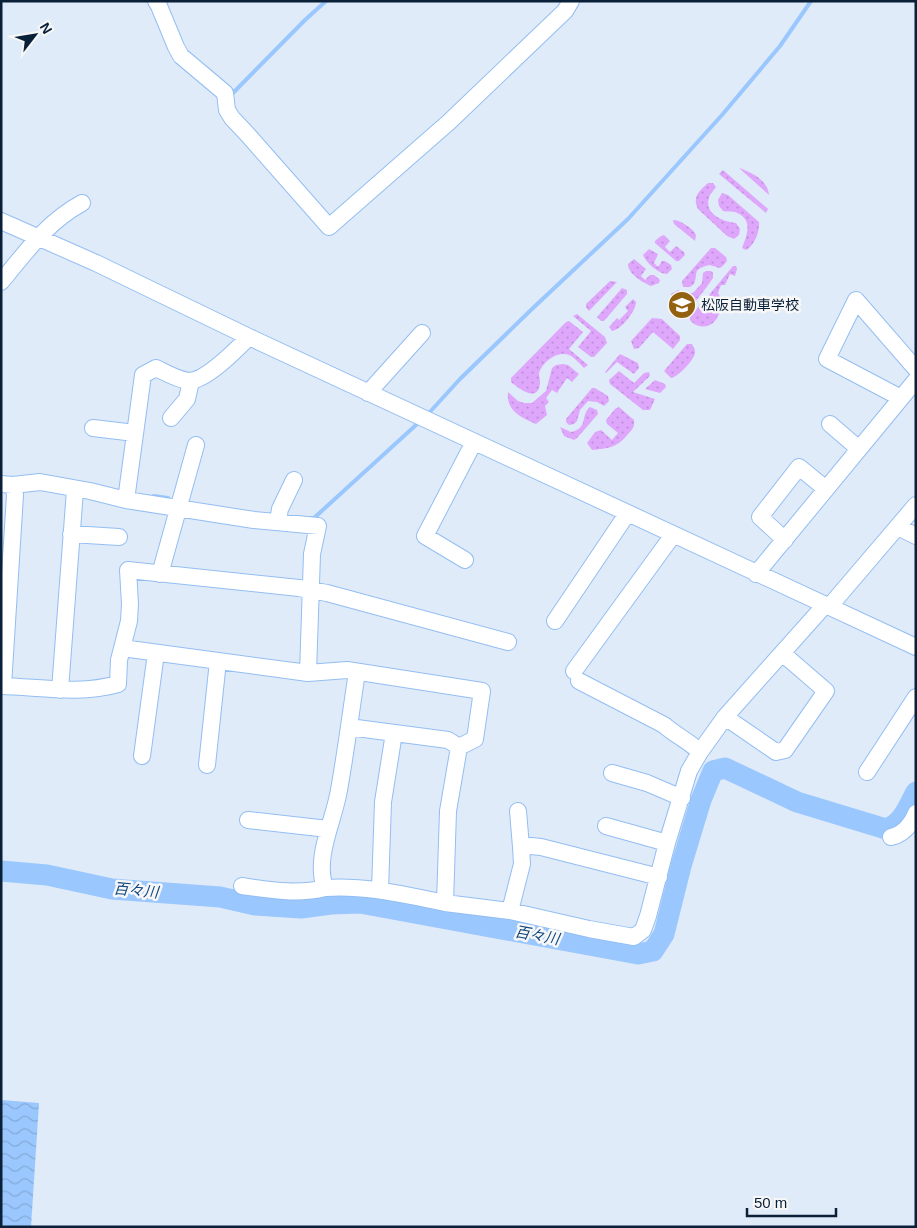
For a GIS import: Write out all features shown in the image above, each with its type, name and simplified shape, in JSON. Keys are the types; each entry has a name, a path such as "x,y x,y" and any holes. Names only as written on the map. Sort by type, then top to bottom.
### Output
{"street":[{"path":"156,1 176,47 182,56 225,98 227,110 232,118 329,227 449,122 565,10 570,1"},
{"path":"1,282 46,228 65,212 82,203"},
{"path":"1,221 96,264 248,338 916,647"},
{"path":"901,398 826,359 856,300 916,369"},
{"path":"368,393 422,333"},
{"path":"139,502 135,433 143,375 156,368 179,379 191,381 206,374 225,360 248,338"},
{"path":"756,574 916,380"},
{"path":"171,418 187,399 191,381"},
{"path":"830,424 859,449"},
{"path":"92,428 135,433"},
{"path":"465,560 425,536 474,442"},
{"path":"160,574 196,445"},
{"path":"785,540 760,517 799,468 826,489"},
{"path":"279,517 294,480"},
{"path":"7,484 40,482 139,502 179,502 254,520 279,517 318,526 312,554 308,673"},
{"path":"7,484 15,495 2,686 60,690 107,687 118,684 119,660 129,621 128,570 310,590 508,642"},
{"path":"60,690 75,490"},
{"path":"242,886 295,892 346,887 380,890 445,903 510,911 634,937 643,930 689,770 700,752 725,717 916,505"},
{"path":"555,621 627,514"},
{"path":"898,527 916,536"},
{"path":"71,534 119,537"},
{"path":"673,535 577,676 664,725 700,752"},
{"path":"122,648 308,673 347,670 482,690 475,739 459,747"},
{"path":"142,756 156,653"},
{"path":"725,717 776,752 785,750 826,691 782,653"},
{"path":"207,765 218,661"},
{"path":"325,888 320,875 328,829 339,793 357,672"},
{"path":"867,772 916,697"},
{"path":"349,727 448,740 459,747"},
{"path":"380,890 383,802 394,733"},
{"path":"445,903 448,811 459,747"},
{"path":"612,773 647,783 682,798"},
{"path":"510,911 522,864 518,811"},
{"path":"891,837 898,836 904,831 916,813"},
{"path":"248,820 328,829"},
{"path":"606,826 667,843"},
{"path":"521,847 541,847 659,877"}],"shaded area":[{"path":"739,168 754,174 762,181 766,185 769,195"},
{"path":"723,170 768,209 766,213 719,174"},
{"path":"708,183 713,183 716,187 709,198 709,209 720,219 736,223 740,229 739,235 734,239 727,236 696,205 696,198 699,192"},
{"path":"722,193 728,195 759,222 756,238 746,250 742,248 748,228 747,223 741,215 735,212 723,211 719,206 718,200"},
{"path":"673,220 689,227 696,235 695,241 674,224"},
{"path":"664,235 670,241 665,247 670,252 676,246 684,252 685,255 679,261 676,261 655,243"},
{"path":"711,248 715,248 726,257 727,261 721,268 709,265 700,268 694,284 690,287 683,287 682,281"},
{"path":"649,249 658,254 654,263 658,267 662,261 671,265 672,269 667,274 650,265 643,255"},
{"path":"634,259 646,269 641,276 645,280 650,275 654,275 660,280 659,283 651,286 633,274 628,264"},
{"path":"733,266 736,266 737,269 735,276 730,274 725,285 721,285 718,293 723,302 715,321 706,326 695,325 690,320 690,317 701,304 705,304 714,311 719,305 709,295"},
{"path":"706,271 713,273 713,278 705,289 688,308 676,311 672,306 671,294 678,290 684,294 693,293 702,283 703,273"},
{"path":"610,281 617,282 589,311 586,304"},
{"path":"622,288 627,290 627,294 604,321 601,321 597,317"},
{"path":"633,299 636,302 631,315 624,324 612,331 609,327 617,318 619,320 628,311 625,307"},
{"path":"577,314 605,337 607,343 594,357 591,357 578,347 591,331 573,316"},
{"path":"652,318 662,319 680,336 680,340 673,349 653,332 639,348 634,349 631,341"},
{"path":"569,321 583,332 569,349 588,365 584,368 571,356 560,354 550,358 540,370 539,389 536,392 532,394 523,391 511,382 511,378"},
{"path":"687,344 692,344 695,350 694,356 689,364 671,378 664,371"},
{"path":"620,354 638,363 639,368 634,374 617,362 605,372"},
{"path":"563,364 568,365 579,374 572,382 567,378 557,393 552,390 546,398 549,402 545,406 547,415 536,424 525,419 512,409 509,404 508,392 518,401 532,403 546,391 552,368"},
{"path":"619,371 634,383 644,373 649,372 650,376 633,392 655,399 650,410 643,410 610,384 609,380"},
{"path":"655,380 665,384 666,387 660,393 645,389"},
{"path":"592,388 608,396 609,401 604,406 597,402 588,401 580,410 577,421 569,425 566,419"},
{"path":"590,407 597,410 598,414 577,438 574,440 564,436 560,427 571,432 580,428 585,414"},
{"path":"619,407 634,420 632,430 616,445 592,450 587,443 595,432 601,430 612,440 618,433 607,424 606,420"}],"water":[{"path":"1,1100 39,1103 31,1227 1,1227"}],"waterway":[{"path":"229,95 326,1"},
{"path":"428,414 460,379 628,219 722,115 780,46 811,1"},
{"path":"311,518 314,518 416,425"},
{"path":"151,498 154,496 168,498"},
{"name":"百々川","path":"1,871 47,875 112,889 220,897 255,905 301,908 360,903 638,954 653,951 664,934 681,866 701,800 713,771 725,768 797,802 886,829 901,819 916,792"}],"place":[{"name":"松阪自動車学校","path":"682,305"}]}
